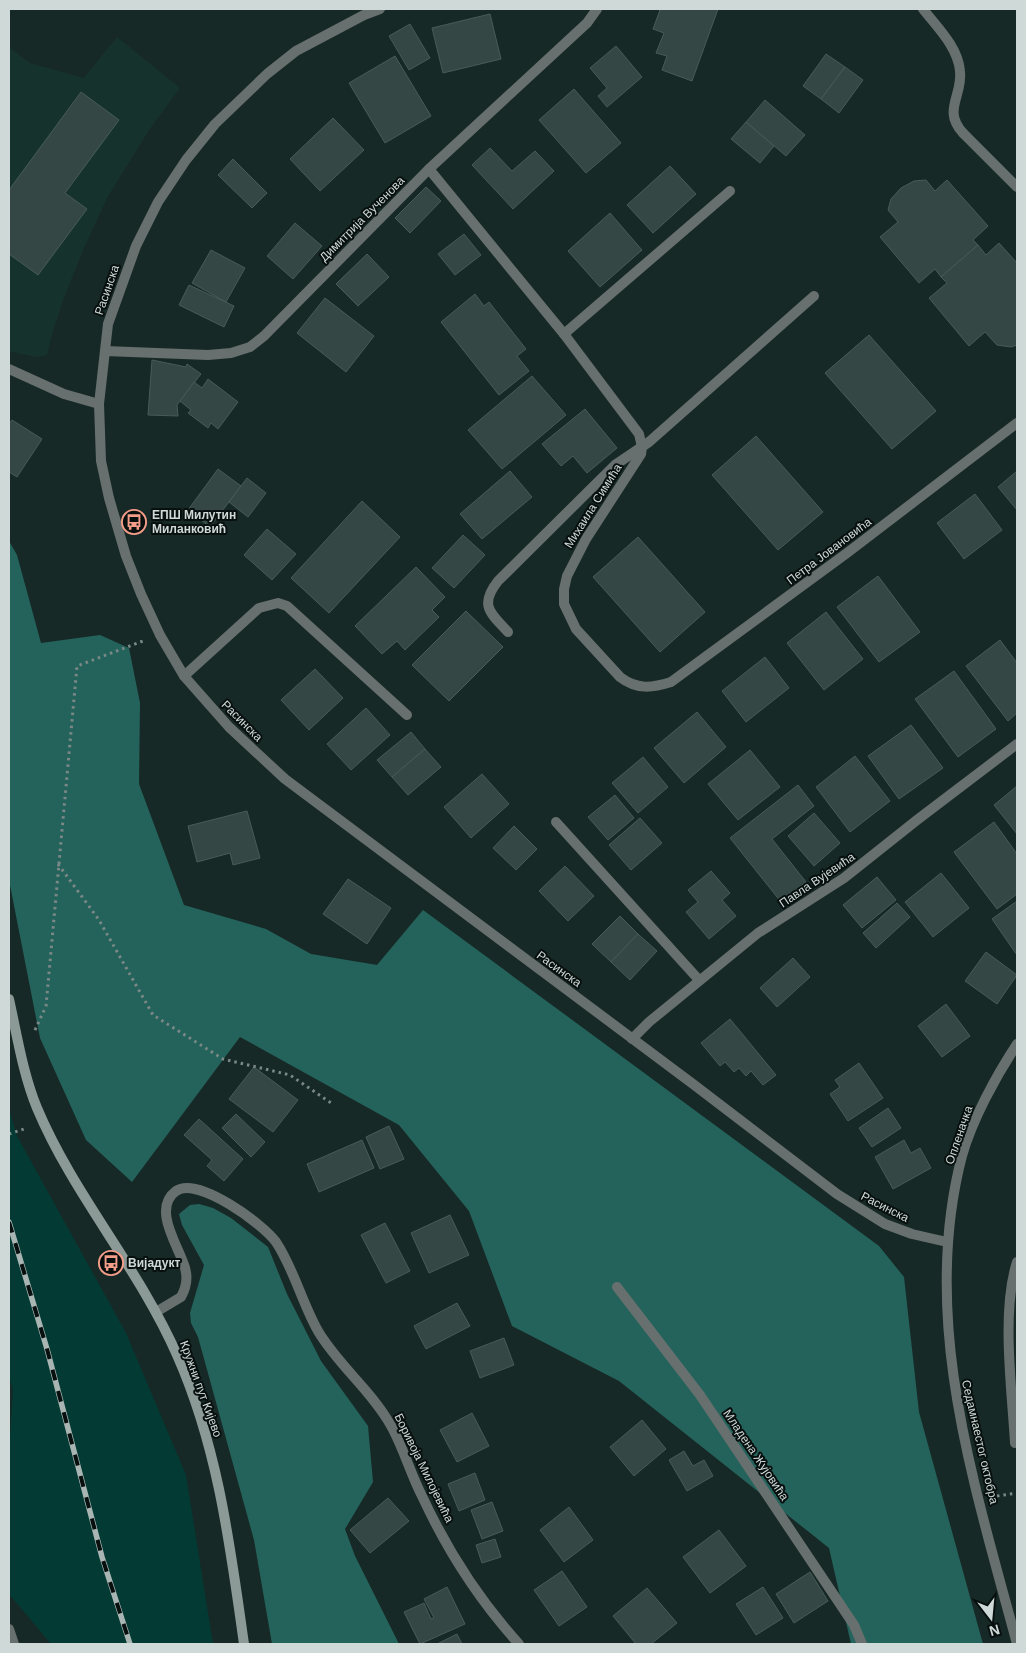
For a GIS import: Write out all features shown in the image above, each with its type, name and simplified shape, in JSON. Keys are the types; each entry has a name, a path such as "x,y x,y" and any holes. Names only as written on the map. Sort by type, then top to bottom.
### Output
{"main road":[{"name":"Кружни пут Кијево","path":"9,999 22,1057 36,1106 78,1186 156,1312 177,1355 196,1406 219,1481 244,1644"}],"street":[{"name":"Расинска","path":"380,9 364,15 296,51 267,74 215,124 186,160 158,202 136,246 108,324 99,404 101,461 109,498 126,556 141,594 160,635 184,676 229,727 285,779 837,1194 870,1216 912,1234 947,1242"},
{"name":"Димитрија Вученова","path":"105,351 208,355 231,353 250,347 264,336 429,169 587,23 597,9"},
{"path":"922,9 958,58 960,85 955,100 953,115 955,122 963,133 1017,187"},
{"path":"429,169 564,334 634,427 642,441 642,447"},
{"path":"564,334 730,191"},
{"path":"642,447 814,296"},
{"path":"9,369 64,394 99,404"},
{"name":"Петра Јовановића","path":"649,687 671,682 855,547 1017,423"},
{"name":"Михаила Симића","path":"508,632 491,614 487,604 489,592 615,464 642,447"},
{"name":"Михаила Симића","path":"642,447 622,486 575,558 564,589 564,604 576,629 620,677 628,684 649,687"},
{"path":"184,676 259,608 278,603 287,606 407,715"},
{"name":"Павла Вујевића","path":"632,1039 649,1022 699,980 758,934 844,878 1017,744"},
{"path":"556,822 699,980"},
{"name":"Опленачка","path":"947,1242 953,1199 963,1155 983,1103 1017,1044"},
{"name":"Боривоја Милојевића","path":"156,1312 181,1297 187,1279 186,1268 169,1230 167,1218 167,1206 174,1193 178,1190 189,1188 209,1194 263,1228 275,1241 284,1257 318,1330 334,1353 380,1407 391,1426 422,1498 455,1558 488,1609 519,1644"},
{"name":"Седамнаестог октобра","path":"947,1242 946,1303 952,1377 967,1453 1017,1644"},
{"path":"1015,1443 1009,1331 1011,1292 1017,1262"},
{"name":"Младена Жујовића","path":"617,1287 700,1394 854,1625 862,1644"},
{"path":"9,1629 14,1644"}],"path":[{"path":"22,1057 46,1006 78,666 160,635"},
{"path":"58,864 99,920 153,1015 223,1059 290,1075 334,1105"}],"shaded area":[{"path":"117,37 180,88 149,130 107,198 65,295 47,355 36,357 9,351 9,47 30,63 84,78"},
{"path":"9,1109 17,1136 126,1333 186,1475 213,1644 51,1644 9,1594 9,1455 13,1389 9,1377"}],"green space":[{"path":"9,541 17,555 41,643 100,635 129,648 140,703 139,784 184,905 266,929 311,954 377,965 423,910 879,1246 904,1277 919,1412 983,1644 851,1644 829,1548 619,1381 512,1326 469,1211 399,1125 240,1037 132,1182 86,1140 40,1038 9,880"},
{"path":"199,1204 213,1208 231,1218 268,1247 287,1294 321,1361 368,1426 373,1482 345,1529 355,1556 399,1644 272,1644 254,1540 198,1337 191,1323 190,1313 204,1265 182,1225 179,1214 190,1205"}],"building":[{"path":"656,9 718,9 692,81 662,70 667,56 656,53 664,33 653,29 660,10"},
{"path":"490,14 501,59 443,73 432,28"},
{"path":"410,24 430,58 409,70 389,36"},
{"path":"616,46 642,77 607,107 598,96 607,88 590,68"},
{"path":"826,54 845,67 821,99 803,86"},
{"path":"395,56 431,116 385,143 349,83"},
{"path":"845,67 863,80 839,113 821,99"},
{"path":"574,89 621,143 586,173 539,120"},
{"path":"81,92 119,120 65,193 87,209 38,275 9,254 9,190"},
{"path":"765,100 805,135 786,156 746,122"},
{"path":"333,118 364,150 320,191 290,159"},
{"path":"746,122 774,146 760,163 731,139"},
{"path":"490,148 512,171 535,151 554,171 513,209 472,165"},
{"path":"233,159 267,193 252,208 218,175"},
{"path":"670,166 696,194 653,233 627,205"},
{"path":"926,180 935,191 947,180 988,226 973,240 978,245 941,277 935,269 919,283 880,237 898,222 888,210 891,199 901,188 914,181"},
{"path":"426,187 441,201 410,233 395,218"},
{"path":"610,213 642,250 600,287 568,251"},
{"path":"295,223 322,246 293,279 267,256"},
{"path":"464,234 481,255 455,275 438,254"},
{"path":"999,243 1017,263 1017,345 1011,347 997,345 985,332 969,346 929,298 947,283 941,277 978,245 986,255"},
{"path":"211,250 245,268 226,302 192,283"},
{"path":"367,254 389,277 358,306 336,284"},
{"path":"189,285 234,306 224,327 179,305"},
{"path":"475,294 484,306 489,302 526,349 517,356 529,371 499,395 441,322"},
{"path":"325,298 374,336 346,372 297,333"},
{"path":"869,335 936,411 892,449 825,373"},
{"path":"152,360 186,367 187,364 201,374 177,405 178,416 148,415"},
{"path":"532,376 566,415 502,469 468,430"},
{"path":"208,379 238,402 218,429 211,423 208,428 188,413 191,410 180,401 194,382 202,388"},
{"path":"585,409 617,448 587,473 573,456 561,466 542,444"},
{"path":"12,420 42,439 17,477 9,472 9,424"},
{"path":"756,436 823,512 778,550 712,475"},
{"path":"218,469 241,486 210,527 188,510"},
{"path":"510,471 532,497 482,539 460,514"},
{"path":"1017,471 1017,510 998,487"},
{"path":"247,478 266,493 248,517 229,502"},
{"path":"975,494 1002,530 964,559 937,523"},
{"path":"362,501 400,537 329,613 291,578"},
{"path":"267,529 296,554 272,580 244,555"},
{"path":"463,535 485,555 454,588 432,568"},
{"path":"638,537 705,612 660,652 593,577"},
{"path":"416,567 445,597 432,610 439,617 405,650 397,641 382,654 355,626"},
{"path":"878,576 920,632 879,662 837,607"},
{"path":"466,611 503,647 449,701 412,665"},
{"path":"826,612 863,659 824,690 787,643"},
{"path":"1000,640 1017,663 1017,713 1008,721 966,666"},
{"path":"765,657 789,688 746,722 722,691"},
{"path":"315,669 343,698 309,730 281,700"},
{"path":"954,671 996,729 958,757 915,699"},
{"path":"366,708 390,735 351,770 327,744"},
{"path":"697,712 726,747 684,783 654,748"},
{"path":"911,725 943,768 899,799 868,756"},
{"path":"411,732 425,749 392,777 377,760"},
{"path":"425,749 441,767 408,795 392,777"},
{"path":"750,750 780,787 738,820 708,784"},
{"path":"855,756 890,801 850,832 816,787"},
{"path":"643,757 668,787 638,813 612,783"},
{"path":"482,774 509,804 471,838 444,807"},
{"path":"798,785 814,806 772,839 806,882 781,902 730,838"},
{"path":"1017,786 1017,834 994,805"},
{"path":"615,795 634,818 608,840 588,817"},
{"path":"247,811 260,858 233,865 230,853 197,862 188,826"},
{"path":"814,813 840,843 814,866 788,836"},
{"path":"640,818 662,843 631,870 609,845"},
{"path":"994,822 1017,854 1017,894 997,909 954,852"},
{"path":"514,826 537,849 516,870 493,848"},
{"path":"565,866 594,896 568,921 539,891"},
{"path":"711,871 730,893 722,900 736,916 709,939 686,912 698,902 688,890"},
{"path":"941,873 969,908 933,937 905,902"},
{"path":"877,877 896,900 862,928 843,905"},
{"path":"348,879 391,908 367,944 323,914"},
{"path":"1017,901 1017,955 992,919"},
{"path":"897,903 910,917 876,948 863,933"},
{"path":"620,916 638,934 611,962 592,944"},
{"path":"638,934 657,951 630,980 611,962"},
{"path":"986,952 1017,975 997,1004 965,981"},
{"path":"793,958 810,977 777,1007 760,988"},
{"path":"946,1004 970,1036 942,1057 918,1026"},
{"path":"730,1019 776,1075 763,1085 751,1071 746,1076 739,1068 734,1072 725,1062 720,1066 701,1043"},
{"path":"859,1063 883,1098 848,1121 830,1094 840,1087 835,1080"},
{"path":"254,1067 298,1100 273,1132 229,1099"},
{"path":"888,1108 901,1128 872,1147 859,1128"},
{"path":"236,1114 265,1142 251,1157 222,1128"},
{"path":"199,1119 243,1159 224,1181 207,1166 212,1160 184,1135"},
{"path":"389,1126 404,1159 380,1169 366,1137"},
{"path":"362,1140 374,1168 319,1192 307,1164"},
{"path":"904,1140 911,1153 920,1148 931,1168 893,1189 875,1157"},
{"path":"450,1215 469,1255 429,1273 411,1233"},
{"path":"385,1223 410,1271 386,1283 361,1235"},
{"path":"457,1303 470,1326 426,1349 414,1326"},
{"path":"504,1338 514,1365 480,1378 470,1351"},
{"path":"472,1413 489,1446 457,1462 440,1430"},
{"path":"642,1420 666,1449 634,1476 610,1447"},
{"path":"684,1451 693,1466 704,1460 713,1476 687,1491 669,1460"},
{"path":"475,1473 485,1500 459,1511 448,1484"},
{"path":"388,1498 409,1521 370,1553 350,1530"},
{"path":"492,1502 503,1531 482,1539 471,1510"},
{"path":"569,1507 593,1540 564,1562 540,1530"},
{"path":"719,1530 746,1566 710,1593 683,1557"},
{"path":"495,1539 501,1557 482,1563 476,1545"},
{"path":"562,1571 587,1607 559,1626 534,1590"},
{"path":"810,1572 828,1601 794,1623 776,1594"},
{"path":"447,1587 465,1624 420,1644 404,1612 424,1603 431,1619 434,1618 424,1599"},
{"path":"763,1587 783,1618 756,1635 736,1604"},
{"path":"647,1588 677,1623 651,1644 636,1644 613,1616"},
{"path":"457,1634 462,1644 437,1644"}],"railway":[{"path":"9,1222 47,1349 102,1557 130,1644"}],"place":[{"name":"ЕПШ Милутин Миланковић","path":"134,522"},
{"name":"Вијадукт","path":"111,1263"}]}
